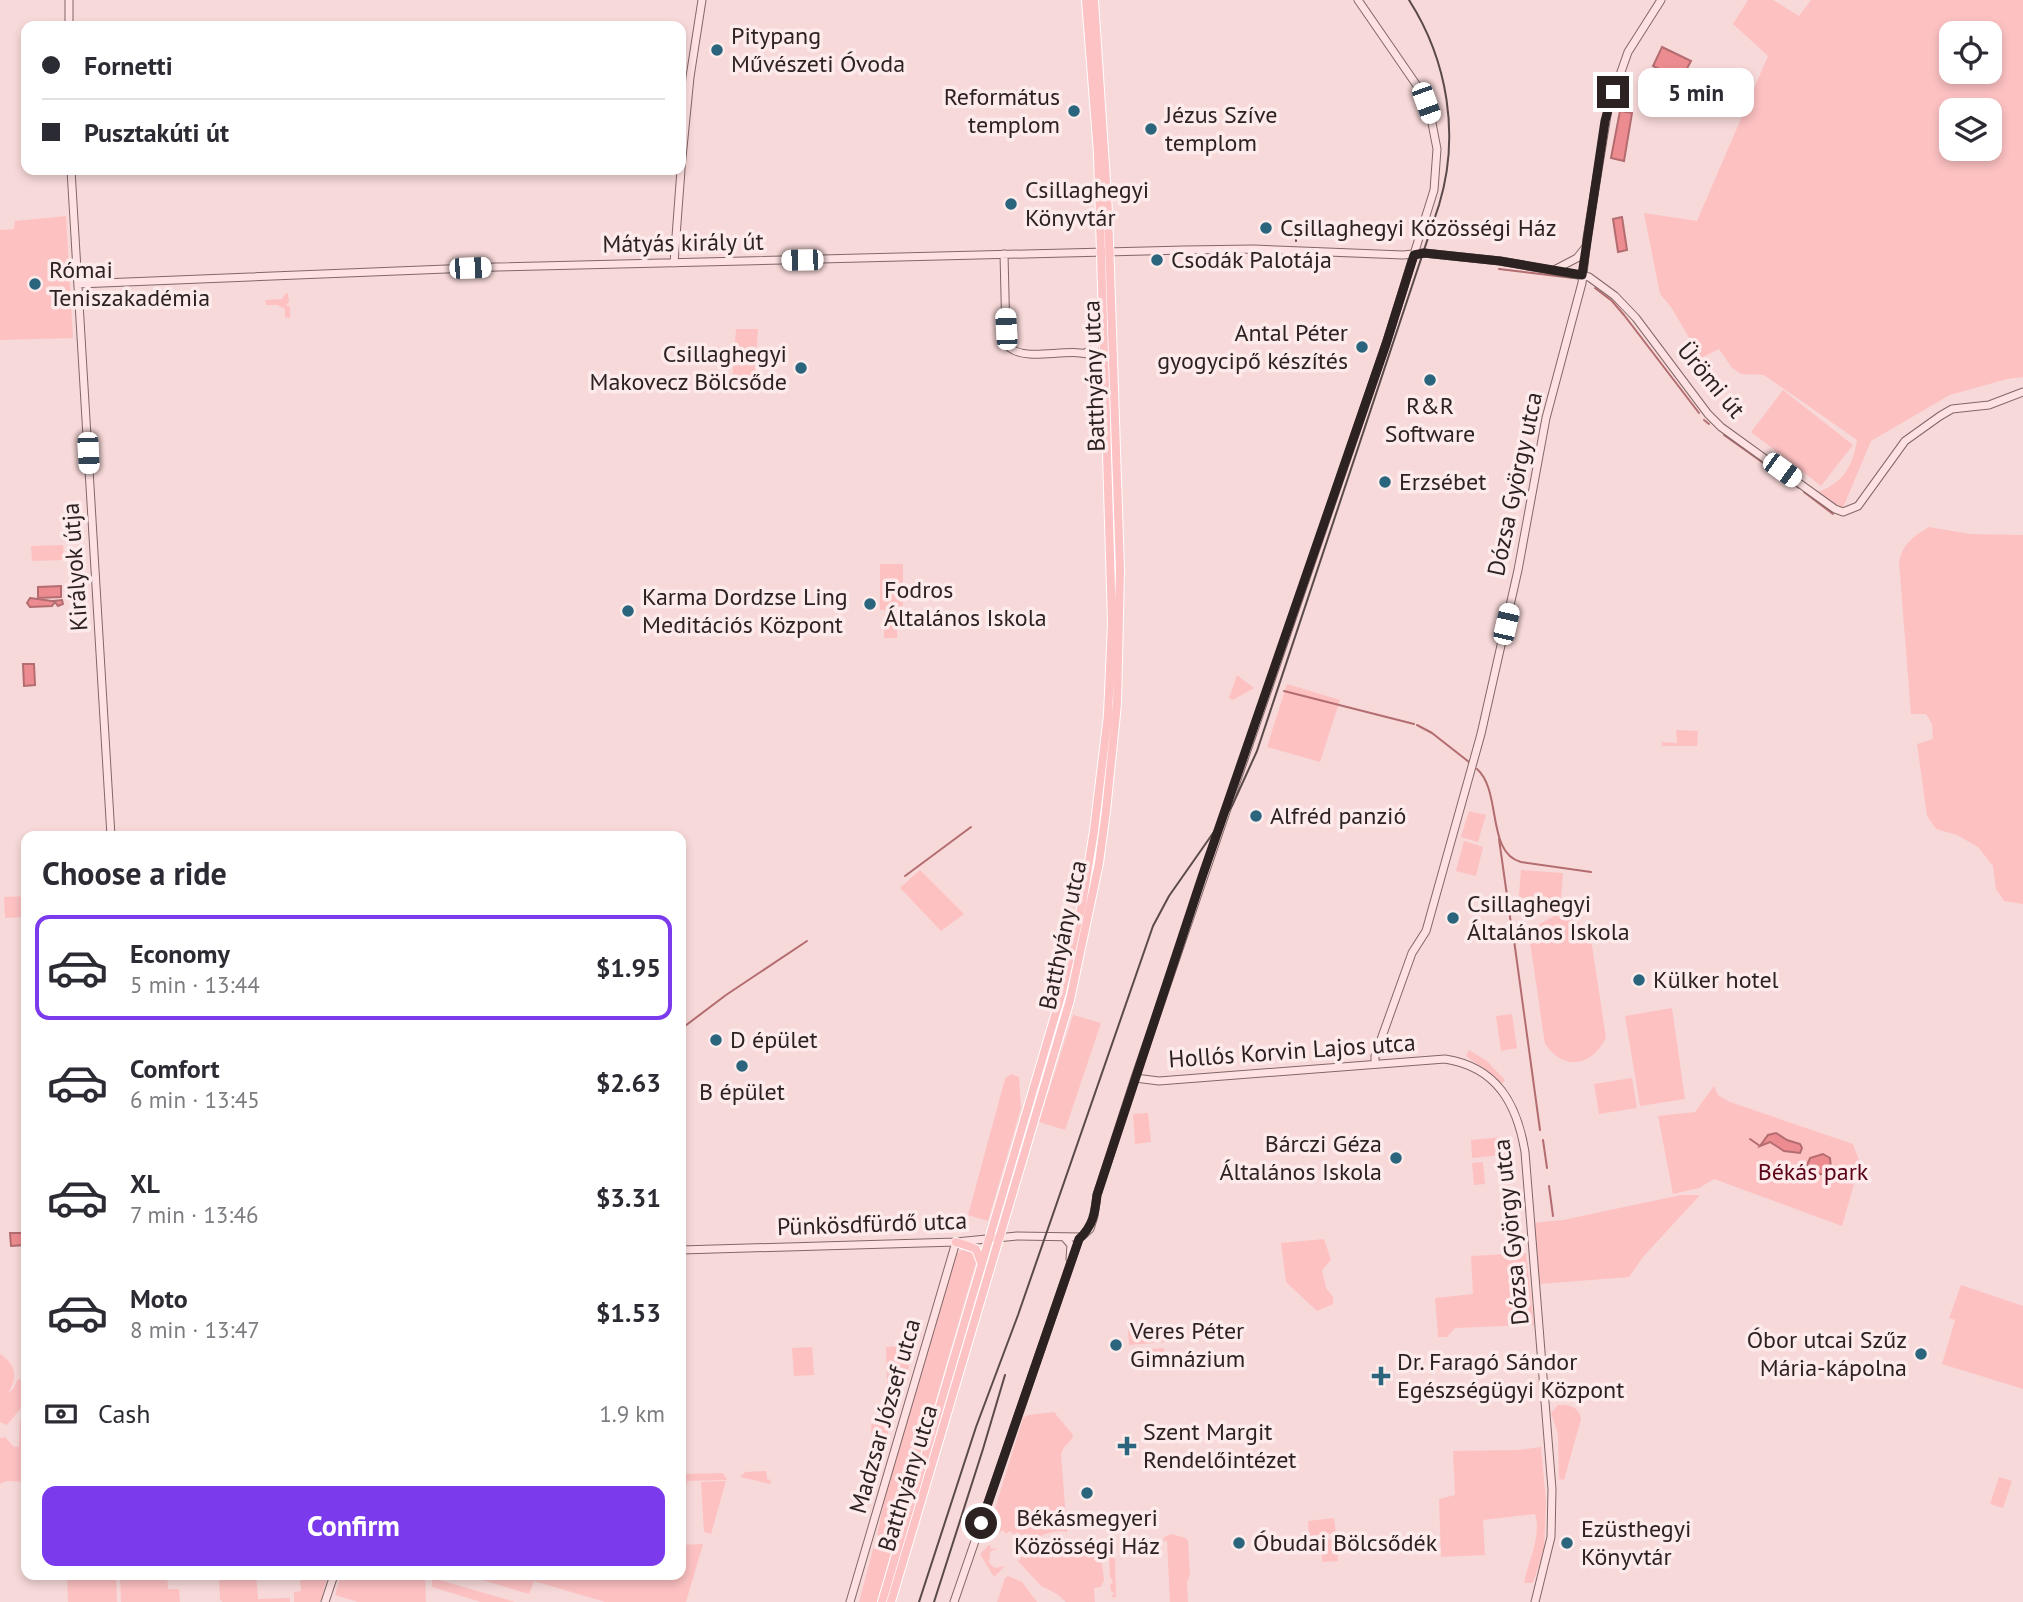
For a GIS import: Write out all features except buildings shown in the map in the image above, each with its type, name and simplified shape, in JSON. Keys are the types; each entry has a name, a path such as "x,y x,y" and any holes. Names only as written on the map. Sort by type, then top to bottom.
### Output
{"main road":[{"path":"1086,0 1105,252"},
{"path":"1094,0 1105,136 1105,252"},
{"name":"Batthyány utca","path":"882,1602 1062,992 1082,904 1108,715 1112,623 1103,320 1105,252"},
{"name":"Batthyány utca","path":"891,1602 1070,1000 1099,863 1117,704 1120,628 1105,252"},
{"path":"956,1242 976,1249 982,1264"}],"street":[{"path":"69,0 69,21"},
{"path":"686,118 702,0"},
{"path":"954,1602 1066,1276 1081,1237 1090,1228 1097,1195 1135,1078 1386,344 1436,178 1437,149 1431,118 1420,89 1358,0"},
{"name":"Dózsa György utca","path":"1376,1064 1375,1056 1412,953 1426,931 1473,765 1518,570 1546,418 1580,291 1605,121 1628,52 1661,0"},
{"name":"Királyok útja","path":"71,175 111,831"},
{"path":"674,263 681,175"},
{"path":"1555,270 1577,258 1586,247"},
{"name":"Mátyás király út","path":"78,285 496,267 1004,254 1254,249 1414,255"},
{"name":"Ürömi út","path":"1414,255 1424,253 1500,261 1555,270 1582,275 1606,288 1630,311 1708,414 1721,427 1839,511 1847,512 1858,506 1900,446 1940,416 1952,409 1989,405 2023,392"},
{"path":"1004,254 1007,345 1017,352 1084,353 1097,358 1105,376"},
{"path":"1084,353 1096,348 1103,320"},
{"name":"Dózsa György utca","path":"1452,1060 1475,1067 1489,1076 1507,1099 1520,1127 1527,1167 1553,1524 1535,1602"},
{"name":"Hollós Korvin Lajos utca","path":"1135,1078 1158,1081 1452,1060"},
{"name":"Pünkösdfürdő utca","path":"686,1250 956,1242 1039,1235 1081,1237"},
{"path":"1065,1238 1071,1245 1072,1253 1066,1276"},
{"name":"Madzsar József utca","path":"850,1602 956,1242"},
{"path":"325,1602 332,1580"}],"green space":[{"path":"1748,0 1773,0 1799,16 1811,0 2023,0 2023,377 1950,395 1871,441 1842,510 1818,492 1834,484 1845,472 1853,458 1857,440 1764,375 1741,374 1732,368 1719,349 1701,358 1671,307 1660,294 1644,213 1697,221 1768,56 1733,24"},
{"name":"Római Teniszakadémia","path":"66,216 73,338 0,340 0,230 14,229 15,221"},
{"path":"288,293 289,302 286,305 290,307 290,318 285,317 285,309 277,305 266,305 265,300 282,299"},
{"path":"736,329 758,329 754,384 732,381"},
{"path":"1783,390 1853,445 1821,486 1751,432"},
{"path":"1929,527 1970,534 2023,535 2023,904 2004,901 1996,889 1993,866 1978,847 1957,835 1936,829 1927,816 1917,744 1933,739 1932,724 1926,714 1911,714 1899,562 1910,541"},
{"path":"63,545 64,560 32,561 31,546"},
{"path":"880,564 903,564 903,610 880,610"},
{"path":"897,613 897,638 884,638 884,614"},
{"path":"1237,675 1254,688 1233,700 1229,698"},
{"path":"1287,684 1340,700 1320,762 1267,747"},
{"path":"1676,730 1698,731 1697,746 1662,746 1662,742 1677,743"},
{"path":"1469,811 1486,815 1478,842 1461,837"},
{"path":"1464,841 1483,847 1476,876 1456,871"},
{"path":"920,870 964,914 941,931 900,888"},
{"path":"1521,870 1563,873 1560,910 1518,907"},
{"path":"21,896 21,917 5,918 4,897"},
{"path":"1554,916 1577,922 1591,939 1606,1038 1593,1055 1577,1062 1560,1059 1545,1044 1530,942 1540,924"},
{"path":"1672,1008 1685,1099 1640,1106 1625,1016"},
{"path":"1512,1014 1517,1048 1501,1051 1496,1016"},
{"path":"1073,1015 1101,1023 1065,1130 1039,1122"},
{"path":"1469,1050 1487,1061 1505,1080 1502,1084 1466,1056"},
{"path":"1011,1074 1019,1077 1021,1108 988,1221 968,1215 1005,1079"},
{"path":"1632,1078 1637,1108 1599,1114 1594,1084"},
{"name":"Békás park","path":"1714,1086 1718,1095 1730,1102 1853,1144 1860,1163 1842,1226 1714,1179 1699,1188 1673,1194 1658,1116 1695,1112"},
{"path":"1148,1113 1151,1142 1135,1144 1133,1114"},
{"path":"1503,1137 1505,1155 1472,1158 1471,1140"},
{"path":"1483,1162 1485,1184 1474,1185 1472,1163"},
{"path":"1681,1195 1700,1195 1643,1257 1629,1277 1540,1284 1535,1278 1532,1223 1563,1220"},
{"path":"1324,1239 1331,1260 1322,1270 1326,1288 1333,1297 1333,1304 1317,1311 1286,1282 1281,1243"},
{"path":"969,1249 974,1251 976,1262 877,1602 859,1602 873,1549 879,1547 882,1537 877,1535 887,1488 956,1255"},
{"path":"1526,1253 1534,1325 1455,1328 1447,1337 1438,1337 1435,1298 1473,1294 1471,1256"},
{"path":"1961,1285 2023,1306 2023,1389 1942,1364 1955,1320 1949,1318"},
{"path":"1165,1324 1166,1342 1129,1345 1128,1327"},
{"path":"904,1346 909,1367 894,1417 888,1416 886,1347"},
{"path":"812,1347 814,1375 794,1376 792,1348"},
{"path":"1164,1348 1166,1360 1140,1363 1139,1350"},
{"path":"0,1354 10,1362 14,1372 13,1383 7,1394 13,1389 18,1379 21,1379 21,1408 7,1425 0,1422"},
{"path":"1558,1405 1573,1407 1581,1419 1564,1480 1559,1479 1558,1434 1551,1413"},
{"path":"1054,1412 1073,1435 1061,1454 1067,1532 1059,1531 1036,1537 1017,1532 1014,1535 1010,1531 1006,1534 1003,1530 999,1533 992,1518 1023,1418"},
{"path":"21,1420 21,1482 7,1481 0,1484 0,1438 5,1437 14,1447 19,1446"},
{"path":"871,1424 890,1426 885,1441 872,1442"},
{"path":"1541,1447 1546,1501 1544,1550 1533,1583 1524,1583 1536,1540 1535,1514 1483,1520 1485,1555 1441,1557 1439,1499 1455,1495 1453,1451"},
{"path":"766,1471 767,1479 771,1480 770,1484 740,1477 745,1472"},
{"path":"723,1473 727,1480 687,1481 686,1484 686,1474"},
{"path":"1999,1477 2012,1481 2003,1508 1990,1504"},
{"path":"726,1481 711,1534 704,1532 701,1482"},
{"path":"1334,1518 1336,1533 1309,1536 1308,1521"},
{"path":"1171,1534 1188,1541 1188,1602 1170,1602 1167,1541 1163,1541 1164,1537"},
{"path":"1336,1539 1338,1561 1322,1562 1321,1540"},
{"path":"703,1544 686,1602 605,1602 534,1581 529,1594 483,1580 686,1580 686,1545"},
{"path":"997,1544 990,1545 991,1549 998,1548 990,1552 989,1563 995,1568 1005,1566 994,1577 980,1554 989,1545"},
{"path":"1096,1544 1101,1550 1099,1560 1102,1563 1104,1580 1101,1587 1094,1588 1095,1602 1066,1602 1041,1586 1018,1561 1028,1549 1032,1551 1040,1547 1043,1550 1046,1547 1066,1550"},
{"path":"1109,1556 1115,1559 1116,1597 1111,1598 1114,1593 1110,1585 1113,1582 1110,1577"},
{"path":"1008,1576 1022,1582 1037,1602 997,1602"},
{"path":"67,1580 116,1580 117,1602 68,1602"},
{"path":"120,1580 167,1580 168,1589 179,1589 180,1602 121,1602"},
{"path":"219,1580 256,1580 258,1599 290,1598 290,1602 223,1602 220,1600"},
{"path":"300,1580 327,1580 320,1602 294,1602 294,1592 301,1591"},
{"path":"340,1580 425,1580 426,1602 358,1602 335,1595"},
{"path":"432,1580 439,1580 515,1602 481,1602 432,1587"}],"shaded area":[{"path":"1662,47 1691,61 1681,80 1653,66"},
{"path":"1620,111 1632,113 1624,161 1611,158"},
{"path":"1622,217 1627,250 1618,252 1613,219"},
{"path":"61,586 61,597 38,598 38,587"},
{"path":"30,598 62,600 63,604 58,606 55,602 52,606 30,607 27,603"},
{"path":"23,664 34,664 35,685 24,686"},
{"path":"1776,1133 1800,1144 1800,1153 1784,1151 1770,1142 1760,1146 1768,1135"},
{"path":"1823,1154 1830,1158 1831,1168 1820,1174 1808,1170 1810,1158"},
{"path":"10,1233 21,1233 21,1245 11,1246"}],"waterway":[{"path":"1499,269 1573,278"},
{"path":"1595,288 1624,315 1699,413"},
{"path":"1704,420 1709,424"},
{"path":"1724,435 1776,472"},
{"path":"1783,477 1799,488"},
{"path":"1804,492 1833,514"},
{"path":"1284,691 1414,724"},
{"path":"1417,725 1432,733 1469,762"},
{"path":"1477,769 1490,792 1498,834 1510,856 1521,862 1591,872"},
{"path":"905,876 971,827"},
{"path":"1499,839 1513,938"},
{"path":"1514,940 1540,1130"},
{"path":"686,1025 807,941"},
{"path":"1750,1139 1760,1146"},
{"path":"1543,1140 1547,1168"},
{"path":"1549,1186 1553,1216"}],"tram line":[{"path":"919,1602 976,1427 1018,1315 1153,926 1169,896 1232,806 1257,751 1439,205 1449,152 1446,99 1433,48 1409,0"},
{"path":"1296,236 1296,241"},
{"path":"934,1602 1005,1375"}],"place":[{"name":"Pitypang Művészeti Óvoda","path":"717,50"},
{"name":"Református templom","path":"1074,111"},
{"name":"Jézus Szíve templom","path":"1151,129"},
{"name":"Csillaghegyi Könyvtár","path":"1011,204"},
{"name":"Csillaghegyi Közösségi Ház","path":"1266,228"},
{"name":"Csodák Palotája","path":"1157,260"},
{"name":"Római Teniszakadémia","path":"35,284"},
{"name":"Antal Péter gyogycipő készítés","path":"1362,347"},
{"name":"Csillaghegyi Makovecz Bölcsőde","path":"801,368"},
{"name":"R&R Software","path":"1430,380"},
{"name":"Erzsébet","path":"1385,482"},
{"name":"Fodros Általános Iskola","path":"870,604"},
{"name":"Karma Dordzse Ling Meditációs Központ","path":"628,611"},
{"name":"Alfréd panzió","path":"1256,816"},
{"name":"Csillaghegyi Általános Iskola","path":"1453,918"},
{"name":"Külker hotel","path":"1639,980"},
{"name":"D épület","path":"716,1040"},
{"name":"B épület","path":"742,1066"},
{"name":"Bárczi Géza Általános Iskola","path":"1396,1158"},
{"name":"Veres Péter Gimnázium","path":"1116,1345"},
{"name":"Óbor utcai Szűz Mária-kápolna","path":"1921,1354"},
{"name":"Dr. Faragó Sándor Egészségügyi Központ","path":"1381,1376"},
{"name":"Szent Margit Rendelőintézet","path":"1127,1446"},
{"name":"Békásmegyeri Közösségi Ház","path":"1087,1493"},
{"name":"Óbudai Bölcsődék","path":"1239,1543"},
{"name":"Ezüsthegyi Könyvtár","path":"1567,1543"}],"route":[{"path":"981,1523 1079,1239 1090,1228 1097,1195 1202,877 1386,344 1414,255 1424,253 1500,261 1582,275 1605,121 1613,92"}]}
